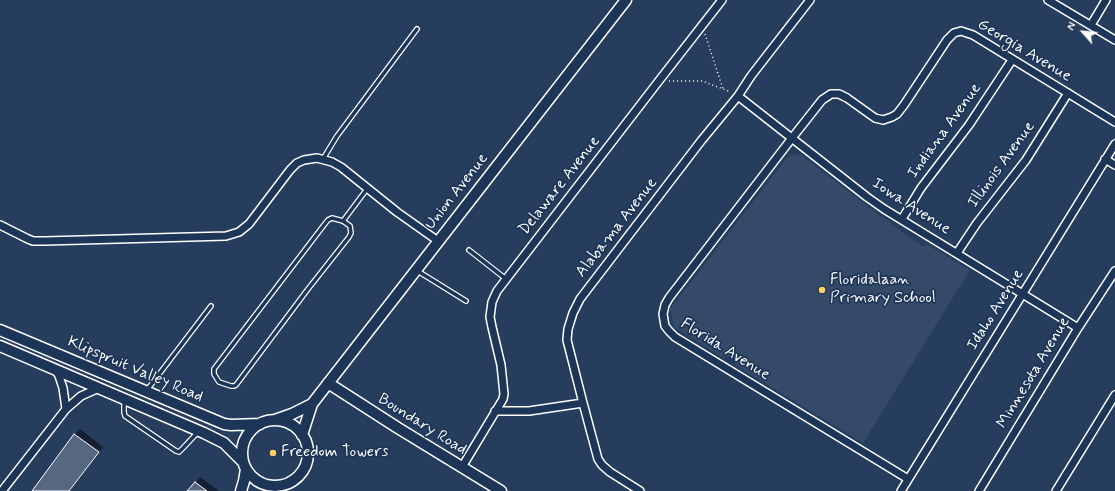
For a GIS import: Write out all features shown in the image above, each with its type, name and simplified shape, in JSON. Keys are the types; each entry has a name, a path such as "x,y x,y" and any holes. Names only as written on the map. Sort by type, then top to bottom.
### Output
{"street":[{"name":"Union Avenue","path":"302,435 312,404 626,0"},
{"name":"Delaware Avenue","path":"462,467 503,399 504,394 501,365 490,317 492,302 497,291 722,0"},
{"name":"Alabama Avenue","path":"640,491 610,472 600,462 596,453 567,340 570,322 576,305 584,293 738,96 751,76 810,0"},
{"path":"1048,0 1115,40"},
{"path":"1090,25 1106,0"},
{"name":"Georgia Avenue","path":"792,138 822,100 831,94 839,94 843,96 875,118 883,120 897,114 946,40 954,32 961,31 966,32 1115,122"},
{"name":"Indiana Avenue","path":"902,220 922,188 969,125 1012,60"},
{"name":"Illinois Avenue","path":"958,253 977,223 1026,160 1068,93"},
{"name":"Iowa Avenue","path":"738,96 867,197 1078,328"},
{"name":"Florida Avenue","path":"792,138 669,298 663,314 665,326 674,337 908,479"},
{"name":"Idaho Avenue","path":"901,491 1115,144"},
{"path":"1,227 33,241 226,236 239,232 249,224 297,163 310,159 323,159 341,167 397,212 438,241"},
{"path":"1105,159 1115,165"},
{"name":"Minnesota Avenue","path":"979,491 1078,328 1115,271"},
{"name":"Klipspruit Valley Road","path":"0,330 224,424 260,424"},
{"name":"Klipspruit Valley Road","path":"0,346 224,443 244,466"},
{"path":"56,370 63,388 66,409"},
{"name":"Boundary Road","path":"328,383 501,491"},
{"path":"2,491 66,409 81,396 99,388"},
{"path":"1056,491 1115,394"},
{"path":"495,411 528,411 583,403"},
{"name":"Union Avenue","path":"271,421 292,414 312,404"},
{"path":"241,491 244,481 242,453 243,444 247,436 260,424 271,421 280,421 289,424 302,435 306,446 307,457 304,468 297,477 288,483 262,491"},
{"path":"244,466 252,477 259,482 268,486 277,486"}],"lane":[{"path":"323,159 337,136 417,29"},
{"path":"343,221 367,188"},
{"path":"332,218 343,221 350,226 351,232 349,237 236,385 224,385 219,382 214,374 214,369 324,225 332,218"},
{"path":"469,250 506,279"},
{"path":"416,270 466,301"},
{"path":"146,391 211,306"},
{"path":"124,399 125,416 176,452 179,452 199,431"}],"path":[{"path":"703,24 723,89"},
{"path":"658,82 673,80 702,81 738,96"}],"shaded area":[{"name":"Floridalaan Primary School","path":"800,154 879,215 892,223 892,225 922,246 928,245 970,270 863,443 735,365 734,359 731,357 723,358 674,327 670,309 789,155"}],"building":[{"path":"74,434 99,452 69,491 32,491"},
{"path":"195,482 207,491 187,491"}],"place":[{"name":"Floridalaan Primary School","path":"822,290"},
{"name":"Freedom Towers","path":"273,453"}]}
